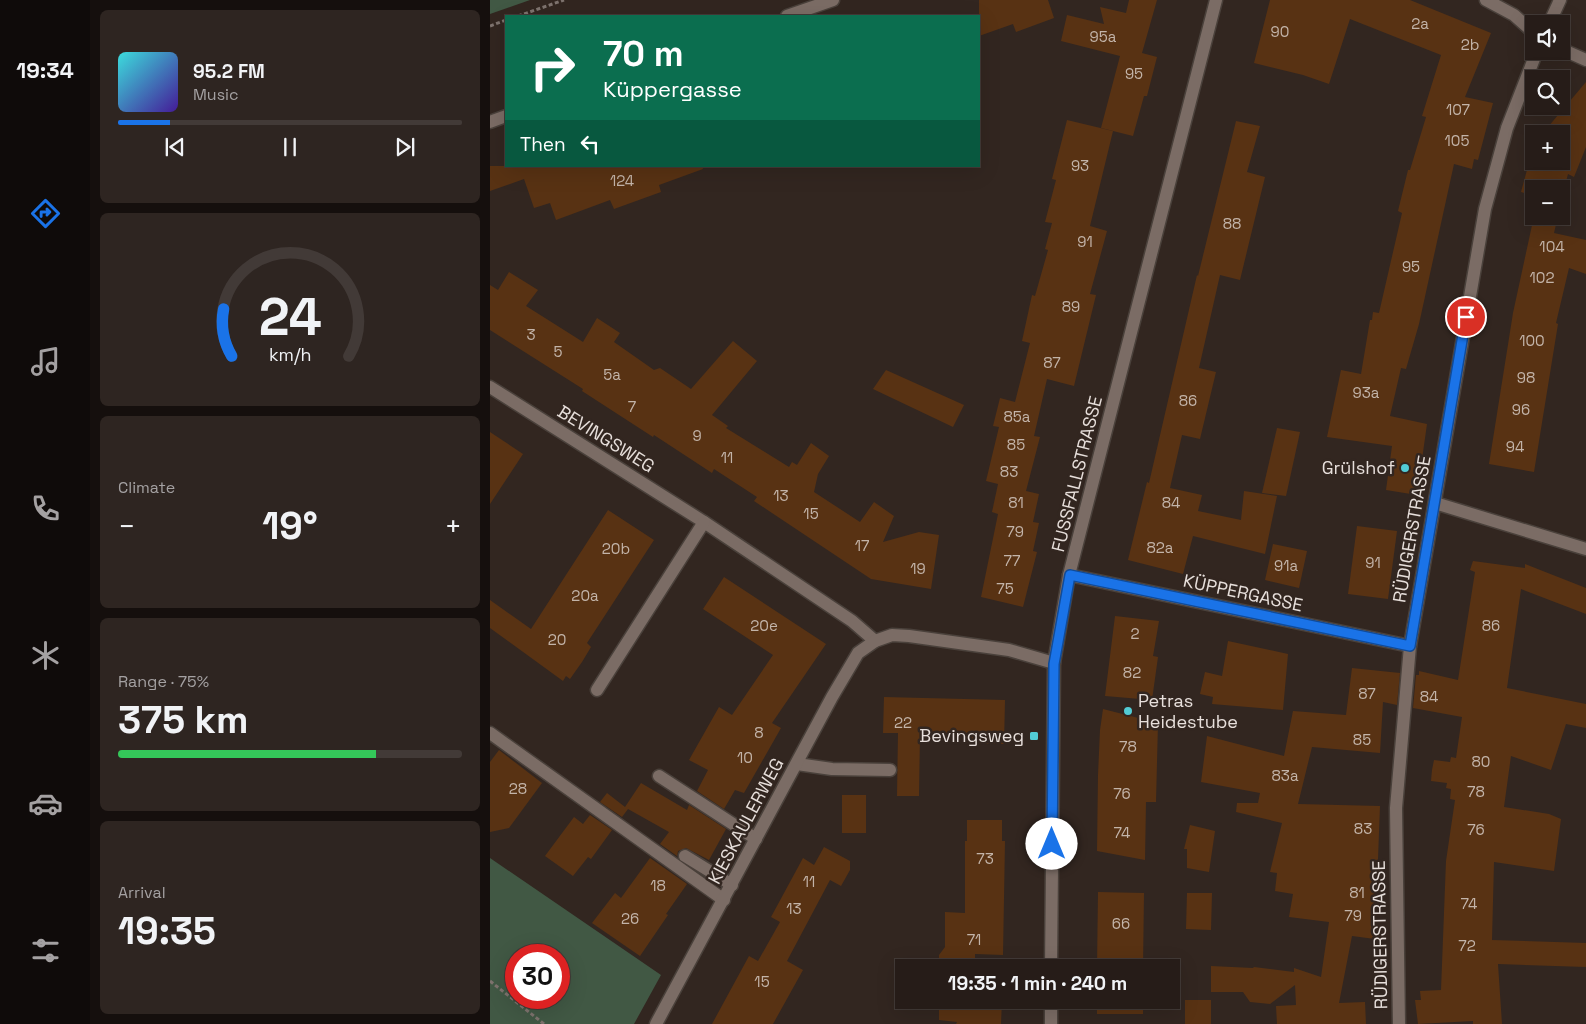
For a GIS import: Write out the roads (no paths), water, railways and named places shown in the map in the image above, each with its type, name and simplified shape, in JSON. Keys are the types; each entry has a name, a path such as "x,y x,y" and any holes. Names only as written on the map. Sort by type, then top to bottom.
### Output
{"street":[{"path":"790,15 833,0"},
{"name":"FUSSFALLSTRASSE","path":"1051,959 1054,664 1070,575 1216,0"},
{"path":"1486,0 1514,15 1525,25"},
{"path":"1553,15 1560,0"},
{"path":"1570,53 1586,60"},
{"name":"RÜDIGERSTRASSE","path":"1399,1024 1396,808 1410,646 1453,389 1486,209 1507,128 1533,60"},
{"path":"490,122 505,116"},
{"name":"BEVINGSWEG","path":"490,386 704,522 852,621 875,641"},
{"path":"1435,503 1586,549"},
{"path":"597,690 704,522"},
{"name":"KÜPPERGASSE","path":"1070,575 1410,646"},
{"path":"875,641 892,635 909,636 1010,650 1054,664"},
{"name":"KIESKAULERWEG","path":"656,1024 858,653 875,641"},
{"path":"490,733 724,900"},
{"path":"797,764 832,769 890,770"},
{"path":"659,776 756,839"},
{"path":"685,856 732,885"},
{"path":"1051,1009 1051,1024"}],"place":[{"name":"Grülshof","path":"1405,468"},
{"name":"Petras Heidestube","path":"1128,711"},
{"name":"Bevingsweg","path":"1034,736"}]}
